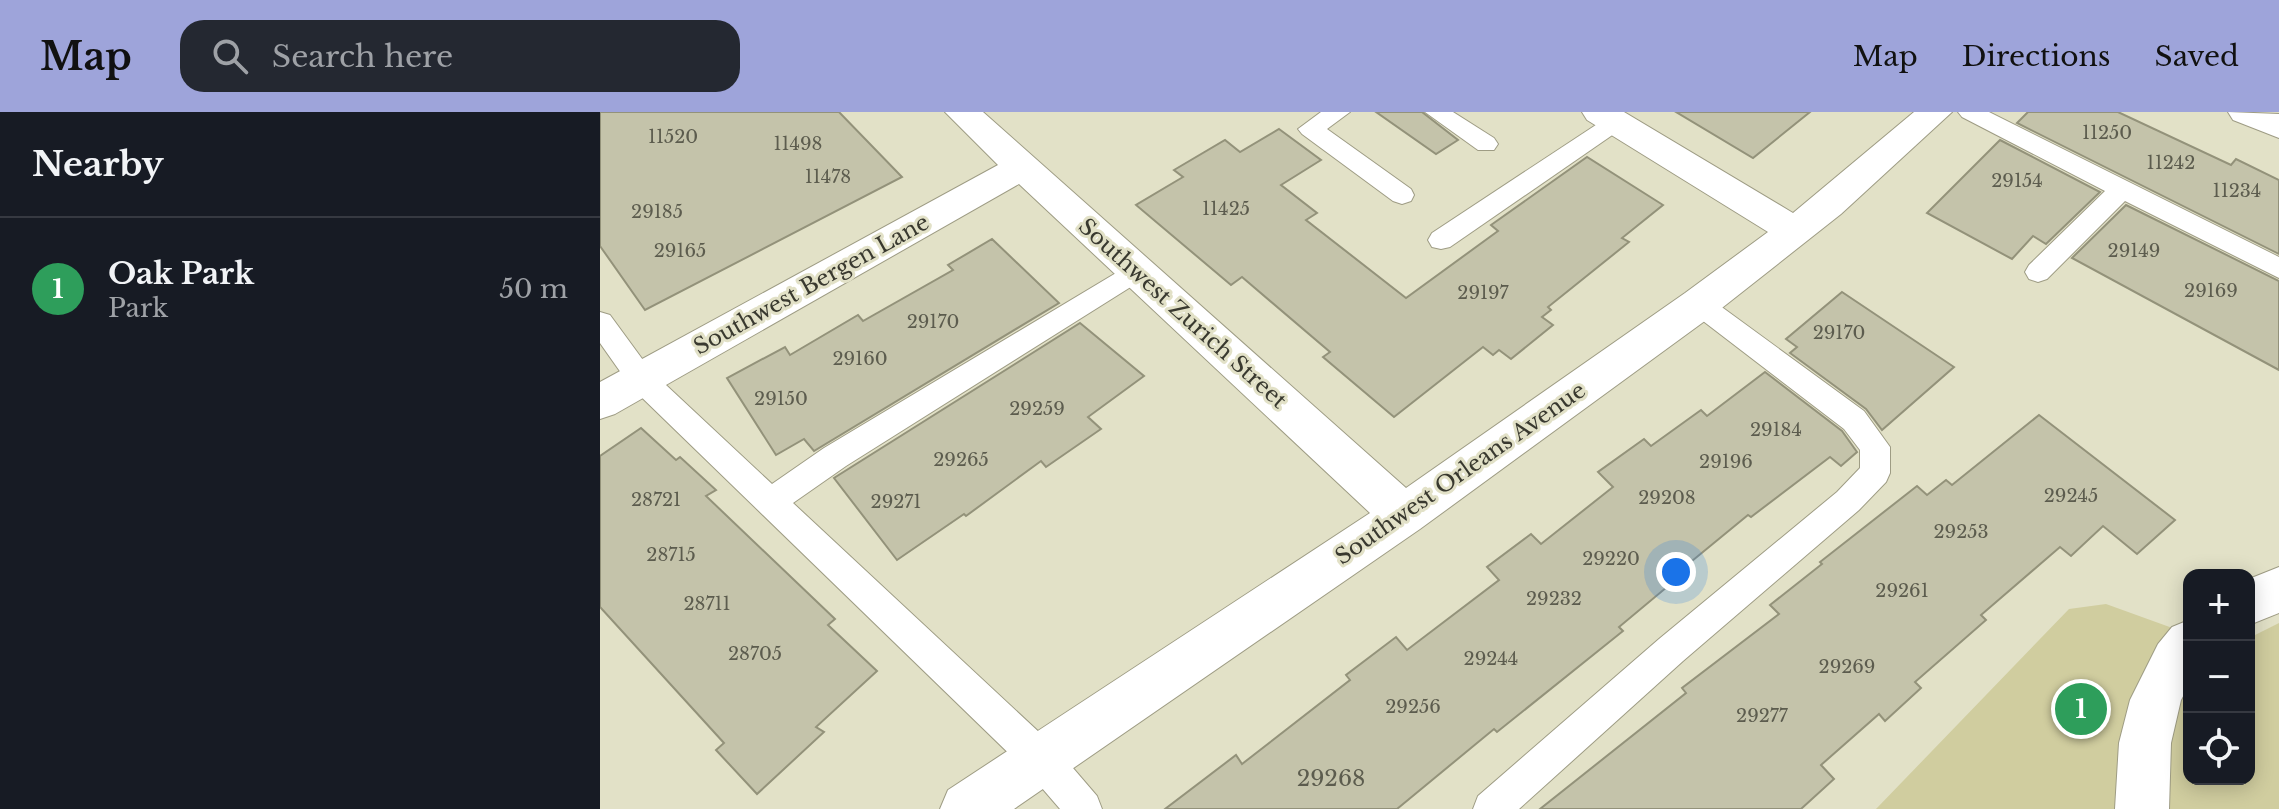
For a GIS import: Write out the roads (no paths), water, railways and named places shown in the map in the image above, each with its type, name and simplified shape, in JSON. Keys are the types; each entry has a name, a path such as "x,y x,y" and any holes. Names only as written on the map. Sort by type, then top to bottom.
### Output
{"street":[{"name":"Southwest Zurich Street","path":"962,112 1404,515"},
{"name":"Southwest Orleans Avenue","path":"967,809 1404,515 1699,304 1795,231 1935,112"},
{"path":"2245,112 2279,127"},
{"path":"1608,117 1795,231"},
{"name":"Southwest Bergen Lane","path":"600,402 1022,167"},
{"path":"2255,600 2279,589"},
{"path":"2142,809 2140,768 2148,724 2173,661 2183,650"}],"lane":[{"path":"1338,112 1310,129 1402,195"},
{"path":"1437,112 1486,144"},
{"path":"1970,112 2279,268"},
{"path":"1441,240 1608,117"},
{"path":"2038,272 2122,189"},
{"path":"771,502 835,457 1136,271"},
{"path":"1491,809 1671,650 1848,501 1875,473 1875,447 1854,420 1699,304"},
{"path":"600,322 641,379 1042,760 1084,809"}],"place":[{"name":"Oak Park","path":"2081,709"}]}
